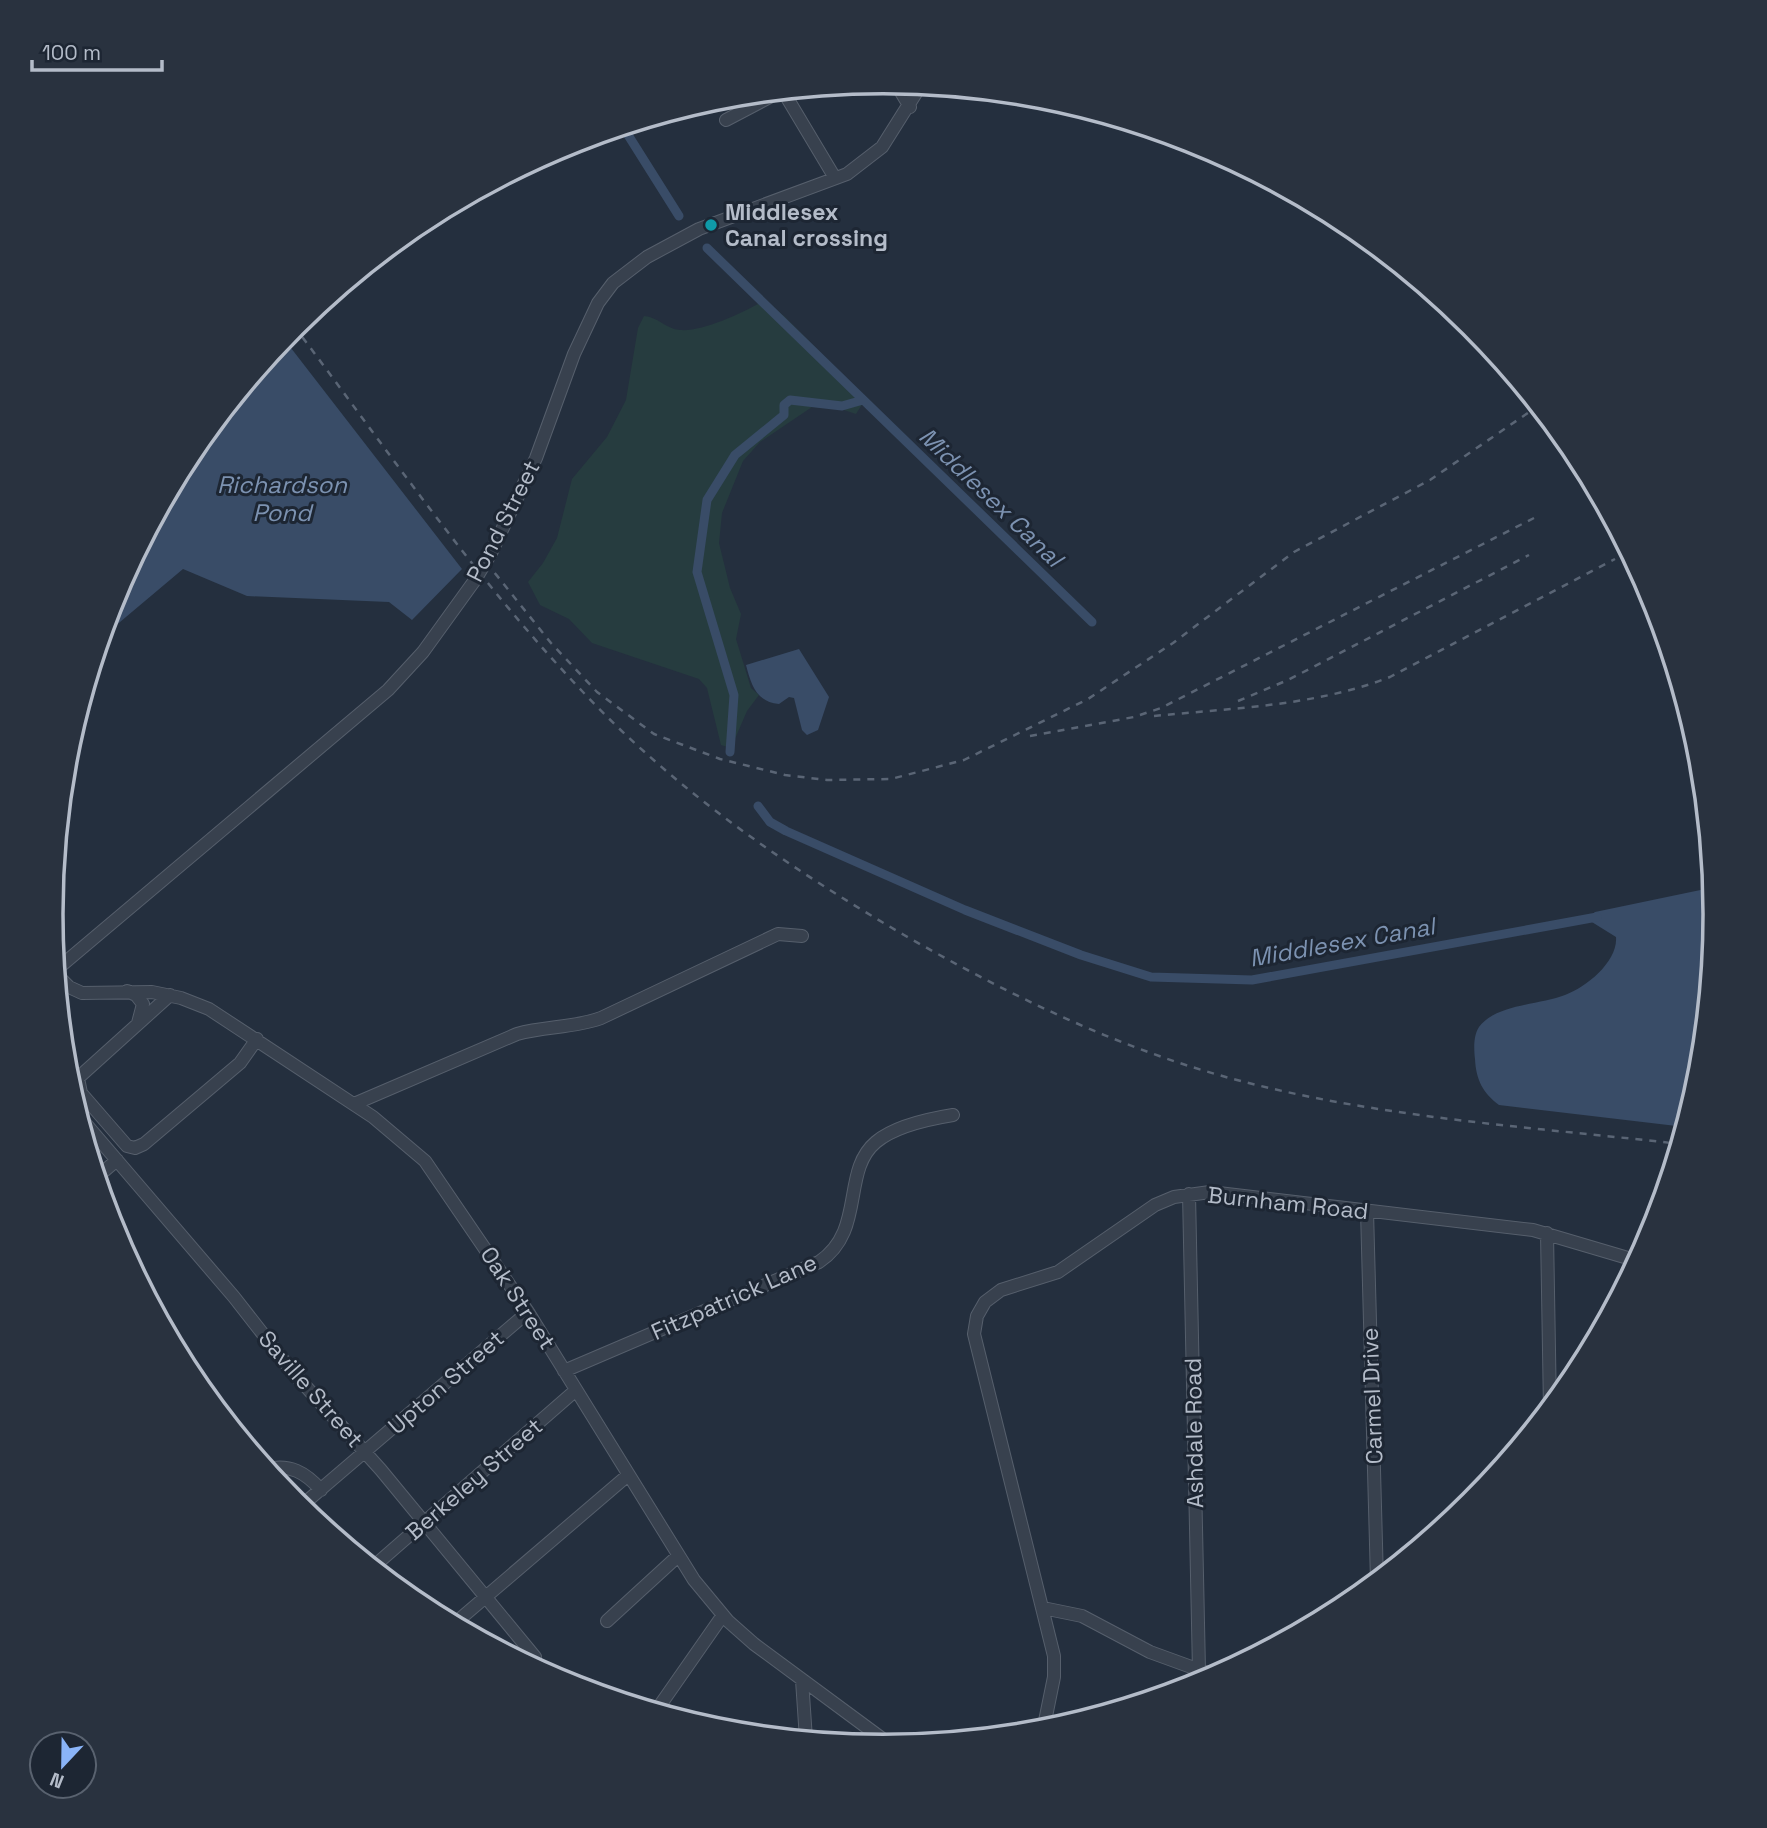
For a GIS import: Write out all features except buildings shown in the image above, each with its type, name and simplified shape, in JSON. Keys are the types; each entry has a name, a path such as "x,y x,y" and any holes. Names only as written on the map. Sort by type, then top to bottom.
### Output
{"street":[{"path":"902,94 910,107"},
{"name":"Pond Street","path":"65,965 388,690 429,645 491,553 536,458 574,354 598,303 613,283 647,257 699,229 847,174 876,153 916,94"},
{"path":"787,100 835,178"},
{"path":"726,120 757,104"},
{"path":"354,1104 517,1034 541,1028 583,1025 601,1018 778,934 802,936"},
{"name":"Oak Street","path":"66,984 82,993 127,991 170,995 209,1009 354,1104 425,1161 528,1312 678,1556 723,1615 754,1644 875,1734"},
{"path":"127,991 136,995 143,1004 138,1023"},
{"path":"80,1076 170,995"},
{"path":"84,1097 122,1142 131,1147 139,1147 240,1063 257,1039"},
{"name":"Fitzpatrick Lane","path":"565,1371 830,1255 845,1234 865,1155 875,1142 903,1128 953,1115"},
{"name":"Saville Street","path":"93,1132 534,1656"},
{"path":"105,1170 117,1160"},
{"name":"Burnham Road","path":"1046,1719 1054,1677 1054,1656 974,1334 977,1316 985,1302 1001,1290 1058,1272 1155,1205 1174,1196 1210,1192 1547,1233 1628,1258"},
{"name":"Ashdale Road","path":"1189,1194 1199,1671"},
{"name":"Carmel Drive","path":"1367,1211 1377,1569"},
{"path":"1547,1233 1550,1392"},
{"name":"Upton Street","path":"309,1500 528,1312"},
{"name":"Berkeley Street","path":"380,1561 576,1390"},
{"path":"279,1468 289,1467 312,1480 321,1490"},
{"path":"462,1618 627,1476"},
{"path":"607,1621 678,1556"},
{"path":"1043,1608 1082,1616 1150,1652 1199,1671"},
{"path":"661,1704 723,1615"},
{"path":"802,1680 805,1730"}],"green space":[{"path":"758,304 773,307 784,316 866,398 856,414 841,409 812,407 760,442 743,461 722,513 719,543 730,588 741,614 736,639 751,688 759,695 747,711 731,748 721,745 707,688 699,679 592,643 569,619 540,605 528,582 557,538 572,479 607,437 626,400 638,328 644,316 675,329 689,330 720,322"}],"water":[{"name":"Richardson Pond","path":"291,347 462,569 412,620 389,602 247,596 183,569 116,626 148,551 201,458 267,373"},
{"path":"799,649 829,697 818,730 807,735 802,730 794,698 789,697 779,704 765,700 756,691 746,665"},
{"path":"1703,889 1702,968 1697,1021 1676,1126 1499,1105 1489,1096 1479,1080 1474,1043 1479,1027 1487,1019 1507,1009 1574,991 1607,964 1616,937 1587,919 1595,912"}],"waterway":[{"name":"Middlesex Canal","path":"628,135 679,216"},
{"name":"Middlesex Canal","path":"707,248 1092,622"},
{"name":"Middlesex Canal","path":"730,752 734,695 697,572 707,500 735,455 784,415 784,405 790,400 842,406 863,400"},
{"name":"Middlesex Canal","path":"758,806 770,822 786,831 965,910 1081,955 1151,977 1252,980 1597,917"}],"railway":[{"path":"301,336 506,605 543,649 618,727 655,762 734,825 817,882 904,935 1024,999 1107,1036 1150,1053 1237,1080 1346,1104 1401,1112 1671,1143"},
{"path":"486,562 551,643 597,692 654,734 720,759 785,775 827,780 891,779 964,760 1088,699 1173,643 1294,552 1430,480 1531,411"},
{"path":"1030,736 1134,717 1161,708 1534,518"},
{"path":"1238,701 1288,680 1529,555"},
{"path":"1154,716 1304,700 1362,687 1390,677 1615,559"}],"place":[{"name":"Middlesex Canal crossing","path":"711,225"}]}
